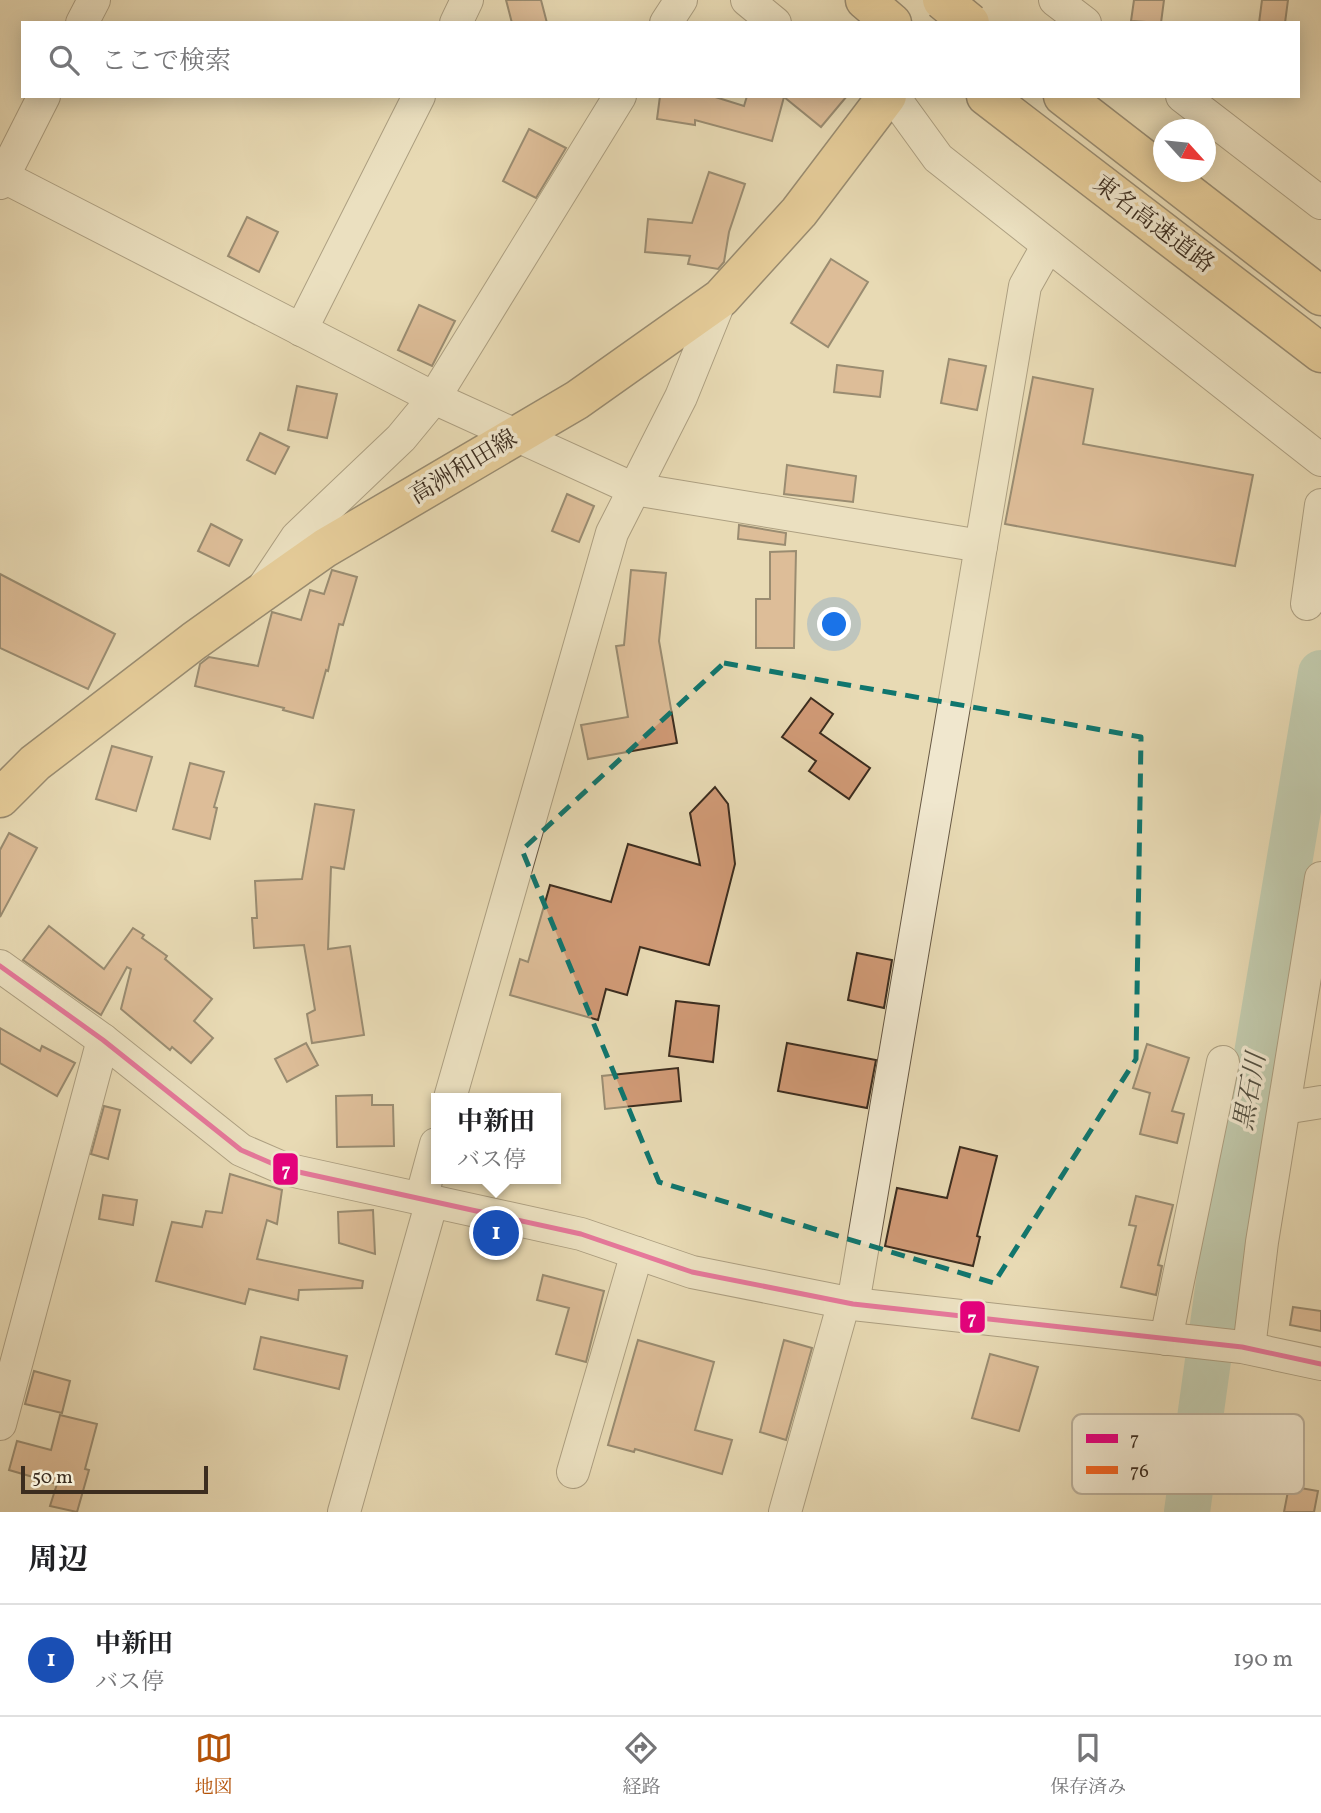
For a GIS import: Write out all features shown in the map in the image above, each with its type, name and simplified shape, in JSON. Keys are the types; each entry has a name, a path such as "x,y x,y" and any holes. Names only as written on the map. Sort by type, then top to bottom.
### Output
{"main road":[{"path":"942,0 968,21"},
{"path":"944,21 959,0"},
{"name":"東名高速道路","path":"989,98 1321,353"},
{"name":"東名高速道路","path":"1066,98 1321,296"},
{"name":"高洲和田線","path":"0,798 35,763 194,641 325,548 577,400 721,298 799,212 881,99"}],"street":[{"path":"83,21 94,0"},
{"path":"457,21 467,0"},
{"path":"667,21 681,0"},
{"path":"747,0 773,21"},
{"path":"1055,0 1082,21"},
{"path":"43,98 1,178 434,398 634,489 981,546"},
{"path":"301,330 418,98"},
{"path":"257,596 297,537 401,438 434,398 619,98"},
{"path":"1184,98 1321,203"},
{"path":"881,99 938,158 1321,460"},
{"path":"785,1512 849,1303 1025,286 1048,244"},
{"path":"451,1093 612,533 681,397 721,298"},
{"path":"1307,604 1321,505"},
{"path":"1245,1348 1321,878"},
{"path":"0,966 103,1040 241,1150 285,1169 581,1234 692,1272 849,1303 1245,1348 1321,1364"},
{"path":"0,1424 103,1040"},
{"path":"1174,1340 1223,1062"},
{"path":"1284,1108 1321,1102"},
{"path":"344,1512 427,1200 431,1175"},
{"path":"573,1472 638,1253"}],"highlighted area":[{"path":"724,663 1141,737 1136,1059 994,1283 659,1182 522,850"}],"building":[{"path":"506,0 541,0 546,21 511,21"},
{"path":"1134,0 1164,0 1161,21 1131,21"},
{"path":"1262,0 1288,0 1285,21 1259,21"},
{"path":"660,98 718,98 744,106 746,98 784,98 772,141 695,120 695,125 657,119"},
{"path":"785,98 845,98 821,127"},
{"path":"529,129 566,148 536,198 503,181"},
{"path":"709,172 745,184 729,232 724,262 718,269 688,264 690,256 645,252 648,219 692,223"},
{"path":"247,217 278,232 259,272 228,256"},
{"path":"831,259 868,282 828,347 791,323"},
{"path":"419,305 455,321 432,366 398,350"},
{"path":"949,359 986,366 977,410 941,403"},
{"path":"837,365 883,371 880,397 834,392"},
{"path":"1033,377 1093,389 1083,444 1253,475 1235,566 1005,524"},
{"path":"297,386 337,394 327,438 288,430"},
{"path":"260,433 289,447 275,474 247,460"},
{"path":"787,465 856,476 853,502 784,494"},
{"path":"567,494 594,506 579,542 552,531"},
{"path":"211,524 242,540 229,566 198,551"},
{"path":"739,525 786,533 785,545 738,539"},
{"path":"796,551 794,648 756,648 756,599 770,599 770,552"},
{"path":"332,570 357,577 343,625 339,624 313,718 195,686 200,664 209,657 258,666 272,612 301,620 310,590 324,594"},
{"path":"631,570 666,573 659,641 677,743 588,759 581,725 628,717 616,646 624,645"},
{"path":"0,574 115,634 88,689 0,648"},
{"path":"811,698 833,714 820,733 870,768 849,799 809,771 816,761 782,737"},
{"path":"112,746 152,757 136,811 96,799"},
{"path":"190,763 224,772 214,807 217,808 210,839 173,829"},
{"path":"715,787 728,804 735,864 709,965 640,947 627,995 606,989 598,1020 510,995 520,959 528,962 550,885 611,902 628,844 700,865 690,813"},
{"path":"315,804 354,810 344,869 331,867 328,949 350,946 364,1035 312,1043 307,1014 315,1010 304,945 254,948 252,918 257,918 255,881 302,879"},
{"path":"9,833 37,848 0,917 0,850"},
{"path":"49,926 104,969 133,928 144,935 142,938 167,956 165,959 212,999 194,1021 213,1038 191,1063 172,1047 170,1050 121,1009 131,969 127,967 101,1015 23,960"},
{"path":"857,953 892,960 884,1008 848,1000"},
{"path":"676,1001 719,1006 713,1062 669,1056"},
{"path":"0,1028 40,1051 42,1046 75,1063 57,1096 0,1063"},
{"path":"306,1043 318,1065 287,1082 275,1059"},
{"path":"787,1043 876,1060 867,1108 778,1091"},
{"path":"1147,1044 1189,1058 1172,1111 1184,1114 1177,1143 1140,1134 1150,1093 1133,1088"},
{"path":"678,1068 681,1101 605,1109 602,1076"},
{"path":"372,1095 372,1105 393,1105 394,1146 337,1147 336,1096"},
{"path":"104,1106 120,1110 108,1159 91,1154"},
{"path":"960,1147 997,1156 977,1236 980,1237 973,1266 885,1246 897,1188 947,1198"},
{"path":"230,1174 282,1190 277,1224 267,1220 257,1259 363,1281 362,1288 299,1290 298,1300 249,1289 245,1304 156,1281 172,1222 202,1227 206,1211 222,1213"},
{"path":"103,1195 137,1200 133,1225 99,1219"},
{"path":"1136,1196 1173,1205 1158,1265 1162,1266 1156,1295 1121,1287 1136,1226 1129,1225"},
{"path":"373,1210 375,1254 339,1243 338,1212"},
{"path":"543,1275 604,1291 586,1362 556,1354 569,1308 537,1300"},
{"path":"1293,1307 1321,1311 1321,1331 1290,1325"},
{"path":"261,1337 347,1356 339,1389 254,1369"},
{"path":"638,1340 714,1362 695,1430 732,1440 722,1474 635,1449 634,1452 608,1445"},
{"path":"784,1340 812,1348 786,1440 760,1432"},
{"path":"990,1354 1038,1367 1019,1431 972,1418"},
{"path":"34,1371 70,1381 62,1413 25,1404"},
{"path":"60,1415 97,1424 85,1469 89,1470 77,1512 50,1506 57,1484 9,1470 17,1441 51,1450"},
{"path":"1304,1489 1318,1491 1314,1512 1284,1512 1287,1494 1304,1494"}],"waterway":[{"name":"黒石川","path":"1201,1414 1220,1274 1321,673"},
{"name":"黒石川","path":"1317,703 1321,699"},
{"name":"黒石川","path":"1187,1512 1189,1494"}],"transit line":[{"name":"7","path":"0,966 103,1040 241,1150 285,1169 581,1234 692,1272 853,1304 1242,1347 1321,1364"}],"place":[{"name":"中新田","path":"496,1233"}]}
